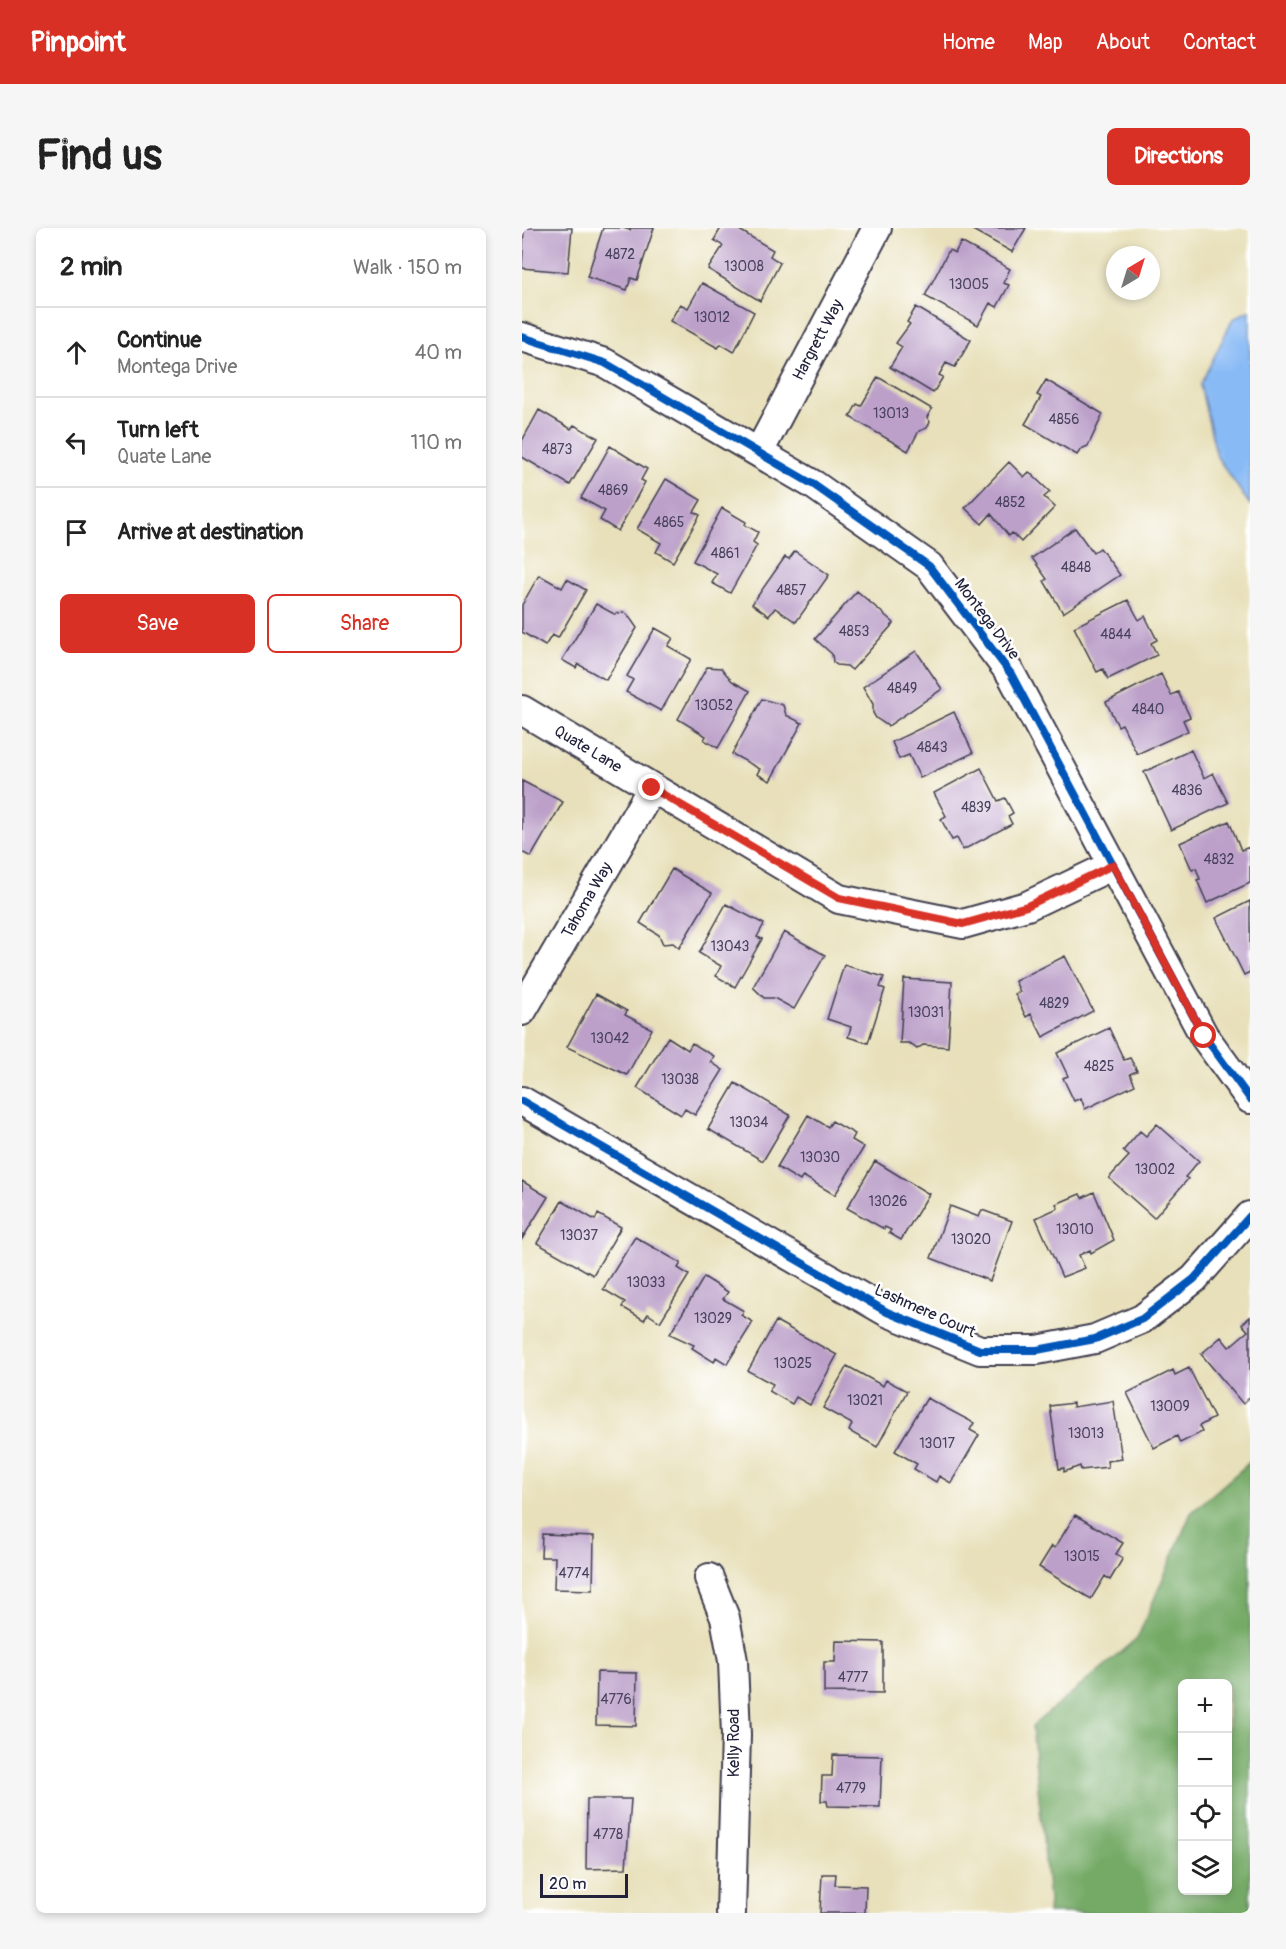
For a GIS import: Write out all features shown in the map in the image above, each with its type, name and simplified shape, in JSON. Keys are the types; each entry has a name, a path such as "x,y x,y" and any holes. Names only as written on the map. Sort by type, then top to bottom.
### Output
{"street":[{"name":"Hargrett Way","path":"759,452 876,228"},
{"name":"Montega Drive","path":"522,337 605,363 814,485 929,566 1011,674 1204,1036 1250,1099"},
{"name":"Quate Lane","path":"522,710 839,898 963,924 1027,906 1113,865"},
{"name":"Tahoma Way","path":"522,1011 652,788"},
{"name":"Lashmere Court","path":"522,1101 887,1312 980,1350 1036,1350 1095,1339 1142,1319 1194,1279 1250,1216"},
{"name":"Kelly Road","path":"709,1578 725,1618 733,1660 736,1735 731,1913"}],"green space":[{"path":"1250,1462 1250,1913 1048,1913 1049,1900 1032,1726 1137,1639 1191,1513"}],"water":[{"path":"1250,310 1250,505 1217,457 1200,385 1233,319"}],"building":[{"path":"524,228 572,228 568,272 522,268"},
{"path":"603,228 630,230 631,228 654,228 637,280 631,278 627,290 587,277"},
{"path":"721,228 736,228 773,250 770,256 780,263 760,301 708,269 723,246 714,240"},
{"path":"969,228 1026,228 1012,252"},
{"path":"961,242 1010,269 1003,283 1009,285 997,307 990,303 978,325 925,296 949,250 955,253"},
{"path":"702,283 754,312 734,352 721,344 718,348 670,321 680,304 688,308"},
{"path":"916,307 971,340 955,367 946,363 939,375 943,377 933,393 890,367 902,347 896,343 910,324 907,322"},
{"path":"878,377 932,409 927,417 930,422 927,428 919,431 908,451 850,417 857,404 861,406"},
{"path":"1046,380 1103,414 1088,446 1081,449 1077,455 1025,424 1041,397 1037,395"},
{"path":"539,410 571,429 574,425 598,438 570,485 522,457 522,441"},
{"path":"610,446 647,469 641,480 645,482 618,531 600,520 605,511 581,498"},
{"path":"1009,462 1024,477 1029,472 1050,492 1044,497 1055,507 1021,542 1012,533 1009,536 991,514 982,524 965,508"},
{"path":"666,479 701,500 694,512 700,515 673,562 656,552 661,543 637,529"},
{"path":"722,508 758,532 753,542 757,545 730,593 712,583 717,574 693,561"},
{"path":"1075,528 1093,553 1100,548 1120,575 1063,613 1044,581 1047,579 1032,558"},
{"path":"795,551 829,575 796,622 775,608 769,616 752,604 785,557 789,559"},
{"path":"539,575 562,588 567,579 586,590 558,638 552,635 545,646 522,632 522,605"},
{"path":"857,591 894,623 852,670 833,662 832,654 815,639"},
{"path":"1128,600 1139,620 1145,616 1157,640 1151,643 1157,655 1108,679 1103,669 1097,672 1074,627"},
{"path":"596,604 614,614 624,612 637,628 606,680 578,664 576,668 562,660"},
{"path":"655,628 673,638 668,646 691,659 661,711 626,692 633,680 627,676"},
{"path":"916,651 942,689 888,726 876,718 873,713 873,704 863,687"},
{"path":"707,667 721,668 732,681 750,691 718,748 704,740 706,736 678,719"},
{"path":"1161,674 1171,695 1178,692 1190,717 1183,720 1188,731 1137,754 1122,724 1118,726 1106,702"},
{"path":"762,699 783,705 786,715 802,723 770,781 757,774 760,769 732,754"},
{"path":"954,712 973,753 920,778 909,755 899,759 892,742"},
{"path":"1191,750 1204,778 1213,773 1228,803 1171,830 1144,772"},
{"path":"981,768 998,801 1005,798 1013,813 1008,816 1012,824 963,850 957,838 952,840 941,819 946,816 934,793"},
{"path":"522,781 563,802 531,857 522,852"},
{"path":"1229,821 1241,850 1250,847 1250,883 1207,903 1197,880 1200,879 1196,868 1192,870 1180,843"},
{"path":"672,869 712,893 679,948 673,943 663,944 659,935 640,923"},
{"path":"1250,901 1250,972 1244,975 1216,918"},
{"path":"726,904 764,924 757,937 762,939 735,987 716,976 721,966 699,953"},
{"path":"784,932 825,955 794,1009 774,998 764,998 753,987"},
{"path":"1065,956 1093,1011 1043,1037 1031,1014 1026,1017 1015,994 1020,992 1015,981"},
{"path":"844,965 884,977 880,987 885,989 868,1043 848,1037 851,1027 827,1019"},
{"path":"904,979 952,982 948,1047 923,1045 917,1049 909,1043 900,1043"},
{"path":"596,994 627,1011 625,1015 652,1029 627,1075 567,1047"},
{"path":"1109,1028 1124,1060 1130,1058 1137,1071 1130,1074 1135,1085 1085,1109 1081,1098 1074,1101 1063,1078 1068,1076 1057,1053"},
{"path":"668,1037 688,1050 692,1043 714,1056 711,1062 723,1070 695,1115 685,1109 681,1115 637,1088"},
{"path":"735,1083 790,1115 763,1161 708,1129"},
{"path":"808,1115 828,1127 832,1121 855,1134 852,1140 864,1147 835,1195 803,1176 800,1181 777,1167"},
{"path":"1157,1124 1199,1161 1185,1177 1188,1179 1154,1218 1109,1178 1129,1156 1123,1151 1140,1131 1146,1136"},
{"path":"875,1161 929,1194 901,1240 889,1233 891,1230 885,1227 884,1229 847,1208"},
{"path":"522,1181 548,1197 522,1239"},
{"path":"1094,1192 1114,1240 1091,1253 1090,1250 1079,1255 1085,1268 1062,1277 1036,1218 1058,1208 1056,1204 1080,1194 1082,1198"},
{"path":"562,1201 595,1220 598,1214 621,1227 593,1275 537,1243"},
{"path":"950,1206 979,1217 982,1210 1012,1221 990,1281 931,1258"},
{"path":"635,1237 681,1263 678,1268 689,1275 660,1322 648,1314 644,1320 622,1307 625,1302 603,1289"},
{"path":"704,1277 728,1292 723,1299 744,1311 741,1315 753,1322 727,1364 716,1357 714,1362 692,1348 694,1345 670,1334"},
{"path":"1250,1317 1250,1397 1243,1404 1201,1354 1221,1337 1229,1347 1248,1331 1242,1324"},
{"path":"776,1321 837,1355 810,1405 796,1397 792,1404 769,1391 773,1384 748,1371"},
{"path":"847,1366 883,1386 886,1380 907,1391 877,1447 849,1431 852,1424 823,1408"},
{"path":"1189,1368 1214,1418 1199,1426 1202,1432 1180,1443 1177,1436 1154,1448 1127,1393 1173,1370 1175,1375"},
{"path":"927,1398 974,1423 970,1430 979,1435 951,1483 939,1476 936,1482 914,1469 917,1464 895,1451"},
{"path":"1113,1401 1122,1459 1107,1461 1108,1467 1081,1470 1080,1466 1064,1472 1064,1468 1059,1469 1050,1406 1073,1403 1073,1407"},
{"path":"1075,1515 1123,1543 1116,1554 1123,1558 1110,1580 1105,1576 1091,1599 1039,1567 1052,1546 1055,1548"},
{"path":"542,1534 594,1536 593,1590 554,1589 555,1557 541,1557"},
{"path":"836,1641 883,1642 883,1693 824,1692 824,1662 835,1662"},
{"path":"597,1672 637,1673 636,1726 596,1725"},
{"path":"833,1755 882,1756 880,1807 828,1806 827,1801 821,1801 822,1776 832,1776"},
{"path":"587,1799 631,1799 626,1868 586,1869"},
{"path":"822,1874 836,1874 835,1885 866,1886 865,1913 820,1913"}],"cycle path":[{"path":"522,337 605,363 814,485 929,566 1011,674 1204,1036 1250,1099"},
{"path":"522,1101 887,1312 980,1350 1037,1350 1095,1339 1142,1319 1194,1279 1250,1216"}],"route":[{"path":"652,788 839,898 963,924 1027,906 1113,865 1204,1036"}]}
